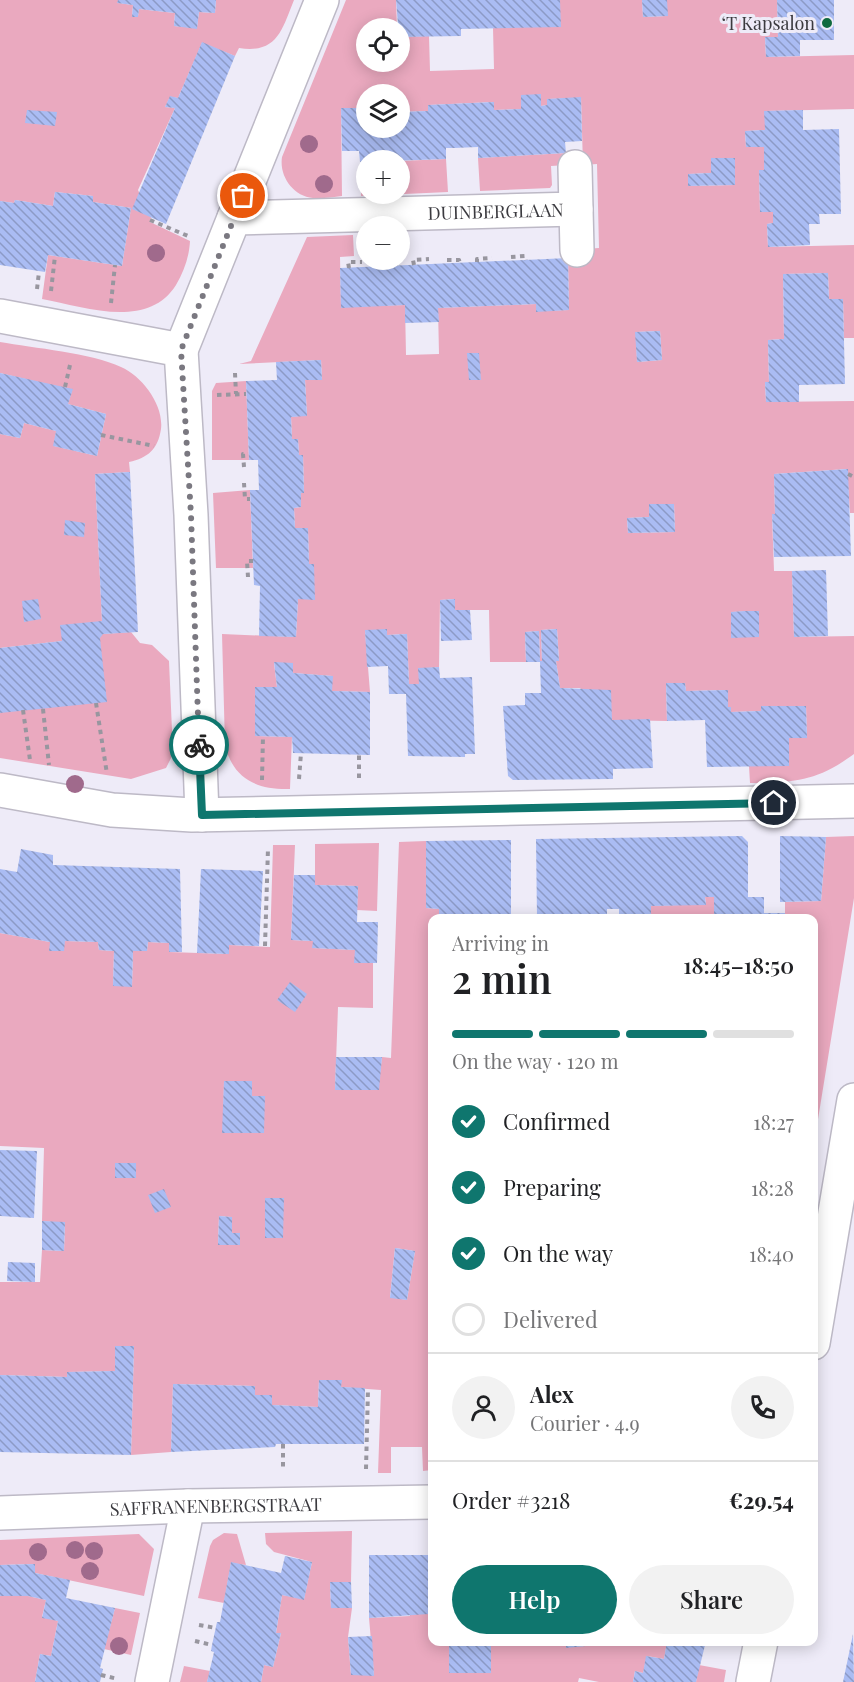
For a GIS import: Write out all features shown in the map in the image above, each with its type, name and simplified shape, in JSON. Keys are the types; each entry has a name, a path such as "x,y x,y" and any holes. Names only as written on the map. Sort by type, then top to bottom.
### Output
{"street":[{"path":"202,815 181,350 322,0"},
{"name":"DUINBERGLAAN","path":"575,167 577,250"},
{"name":"DUINBERGLAAN","path":"234,218 576,209"},
{"path":"0,316 181,350"},
{"path":"0,790 112,810 202,815 854,801"},
{"path":"818,1281 825,1195 854,1100"},
{"name":"SAFFRANENBERGSTRAAT","path":"0,1514 188,1506 428,1502"},
{"path":"152,1682 188,1506"},
{"path":"753,1682 760,1646"}],"path":[{"path":"150,220 158,223"},
{"path":"511,257 525,256 526,260"},
{"path":"477,262 477,259 492,258"},
{"path":"414,265 413,260 429,259"},
{"path":"447,260 459,260 460,263"},
{"path":"349,268 348,262 356,262"},
{"path":"235,373 236,394"},
{"path":"101,435 187,453"},
{"path":"244,467 243,454 248,454"},
{"path":"848,474 854,477"},
{"path":"244,483 245,500 250,500"},
{"path":"248,577 248,561 253,561"},
{"path":"96,703 112,810"},
{"path":"43,709 44,799"},
{"path":"23,710 44,799"},
{"path":"263,736 265,946"},
{"path":"365,1503 368,1389"}],"shaded area":[{"path":"0,0 118,0 118,3 133,5 132,17 138,16 139,9 175,13 174,26 197,28 199,12 215,13 216,0 294,0 276,38 262,47 239,48 235,56 202,43 178,98 170,97 165,107 175,108 138,190 151,217 150,222 190,241 186,264 176,285 164,299 149,307 114,312 42,299 48,255 122,266 131,208 93,202 93,196 55,192 53,206 15,200 14,203 0,201"},
{"path":"346,0 396,0 397,18 356,18 356,72 410,72 410,37 429,36 430,71 494,69 493,28 560,0 642,0 643,17 667,16 667,0 777,0 778,37 765,38 766,57 854,55 854,109 765,111 765,130 745,131 746,147 764,147 764,170 759,170 760,212 773,212 773,223 767,224 768,247 854,245 854,338 844,338 843,300 829,299 828,273 783,274 784,339 768,340 769,382 765,382 766,402 854,401 854,513 850,513 847,469 774,474 775,514 772,515 774,571 792,571 794,637 854,636 854,754 828,770 805,779 750,783 749,766 789,765 789,738 807,738 806,706 762,706 761,711 731,712 728,707 727,690 686,691 685,683 666,683 667,721 612,720 580,688 560,688 556,661 559,660 557,629 541,630 542,661 540,661 539,631 525,632 526,662 490,662 489,610 455,610 455,599 440,600 439,667 419,669 419,684 409,684 407,634 387,635 386,630 365,630 370,692 332,691 332,676 293,673 274,663 277,687 255,687 255,736 292,737 290,789 257,784 240,774 229,757 225,745 222,634 296,637 298,599 314,564 309,564 308,529 295,528 294,508 301,507 301,493 304,492 303,455 299,455 298,439 292,439 291,417 307,415 305,380 322,379 321,360 239,364 251,361 307,237 353,235 354,256 340,257 341,307 405,305 406,355 439,354 438,308 536,304 536,311 569,310 568,258 584,249 599,248 597,164 583,165 581,98 547,99 547,105 541,106 521,95 521,109 494,110 493,102 429,105 428,111 410,112 410,84 356,84 356,108 341,109 342,196 316,198 299,193 285,178 282,157","holes":["735,158 735,185 689,186 689,174 711,173","660,331 662,360 637,362 636,332","649,504 674,504 675,532 628,533 627,518 649,517","759,611 759,637 731,637 731,612"]},
{"path":"566,153 566,165 551,166 552,185 550,188 480,191 478,158"},
{"path":"446,159 448,192 410,194 410,161"},
{"path":"0,342 94,358 129,371 144,384 155,401 159,410 161,429 160,436 151,452 129,462 130,472 95,474 102,621 62,641 0,648 0,434 20,438 24,423 56,431 54,446 97,456 106,414 68,404 72,390 0,373"},
{"path":"246,381 249,460 212,460 212,391 216,383"},
{"path":"250,490 253,568 216,568 213,493"},
{"path":"131,632 140,643 152,645 169,661 173,754 166,768 131,779 0,758 0,713 103,634"},
{"path":"854,836 854,898 818,1119 818,914 785,914 785,902 821,901 826,837"},
{"path":"426,841 426,908 439,909 439,914 428,914 428,1470 423,1471 422,1447 391,1447 391,1473 378,1473 381,1390 341,1387 341,1380 319,1380 318,1407 272,1405 272,1395 255,1395 255,1386 173,1384 171,1452 131,1455 134,1346 115,1346 115,1371 68,1372 67,1377 0,1375 0,1282 40,1282 42,1250 64,1251 65,1223 42,1221 44,1148 0,1146 0,933 50,942 50,950 65,941 98,942 99,950 114,951 113,986 132,986 133,951 147,951 148,942 169,943 169,952 228,954 229,945 270,947 273,845 295,845 291,940 313,941 313,948 355,950 355,963 373,963 373,1008 338,1007 335,1090 378,1090 382,1057 391,1058 399,842","holes":["224,1081 252,1081 252,1096 264,1097 264,1133 223,1133","219,1216 231,1217 232,1233 240,1234 240,1245 218,1245","395,1248 415,1251 407,1300 390,1297"]},
{"path":"379,843 377,911 357,910 358,886 315,885 315,844"},
{"path":"705,897 714,897 714,914 651,914 651,906 706,904"},
{"path":"352,1531 351,1582 330,1583 331,1608 352,1608 348,1637 351,1675 374,1675 369,1618 410,1616 410,1614 428,1614 428,1646 449,1646 449,1672 484,1646 666,1646 664,1659 647,1656 643,1673 635,1671 633,1682 599,1682 579,1678 578,1682 261,1682 264,1665 273,1667 281,1633 276,1633 282,1595 304,1599 312,1562 274,1552 266,1544 265,1533"},
{"path":"224,1533 237,1534 246,1565 231,1563 224,1603 198,1598 210,1546 213,1540"},
{"path":"139,1534 154,1549 144,1596 35,1573 35,1564 0,1565 0,1540"},
{"path":"0,1596 28,1596 46,1600 42,1617 58,1621 51,1656 40,1654 35,1682 0,1682"},
{"path":"115,1608 140,1613 131,1655 104,1649"},
{"path":"699,1665 726,1670 724,1682 696,1682"},
{"path":"184,1666 210,1671 207,1682 180,1682"}],"building":[{"path":"118,0 216,0 215,13 199,12 197,29 174,26 175,13 139,9 138,17 132,17 133,5 117,3"},
{"path":"396,0 560,0 561,27 461,29 461,36 410,37 410,18 397,18"},
{"path":"642,0 667,0 668,16 643,17"},
{"path":"777,0 834,0 834,40 800,40 800,56 766,57 765,37 778,37"},
{"path":"202,42 235,56 166,224 132,209 175,108 165,107 170,96 178,98"},
{"path":"541,94 541,106 547,105 547,99 581,97 582,141 565,142 566,153 478,158 478,147 446,148 446,159 410,160 410,150 342,151 341,108 356,108 356,138 410,138 410,112 428,111 428,105 494,102 494,110 521,109 521,95"},
{"path":"27,110 57,112 55,126 25,123"},
{"path":"803,110 803,130 839,129 841,214 819,214 820,224 809,224 810,245 768,247 767,224 773,223 773,212 760,212 759,170 764,170 764,147 746,147 745,131 765,130 764,111"},
{"path":"711,158 735,158 735,185 688,186 688,174 711,173"},
{"path":"55,192 93,196 93,202 131,208 122,266 48,255 45,272 0,265 0,201 14,203 15,200 53,206"},
{"path":"568,258 569,310 536,312 536,304 438,308 439,322 405,323 405,305 341,308 340,268 410,270 410,265"},
{"path":"828,273 829,299 843,299 845,384 799,385 799,402 766,402 765,382 769,382 768,340 784,339 783,274"},
{"path":"660,331 662,360 637,362 635,332"},
{"path":"467,353 479,353 481,380 469,380"},
{"path":"321,360 322,380 305,380 307,416 291,417 292,439 298,439 299,455 303,455 304,493 301,493 301,507 294,508 295,528 308,528 309,564 314,564 315,600 298,599 296,637 259,636 260,586 254,585 250,490 259,490 258,460 249,460 246,381 277,380 276,362"},
{"path":"0,373 73,389 68,404 106,414 97,456 53,446 56,431 24,423 20,438 0,434"},
{"path":"848,469 851,556 774,557 772,514 775,514 774,474"},
{"path":"130,472 138,632 103,634 100,638 107,702 0,713 0,648 62,641 60,625 102,621 95,474"},
{"path":"649,504 674,504 675,532 628,533 627,518 649,517"},
{"path":"65,520 85,523 84,537 64,535"},
{"path":"826,570 828,636 794,637 792,571"},
{"path":"38,599 41,619 24,622 22,601"},
{"path":"455,599 455,610 470,610 472,640 441,641 440,600"},
{"path":"759,611 759,637 731,638 731,612"},
{"path":"387,629 387,635 407,634 409,684 419,684 418,668 439,667 440,678 472,677 475,754 465,754 465,757 408,756 406,694 389,694 388,666 367,667 365,630"},
{"path":"557,629 559,661 556,661 560,688 611,690 612,720 650,719 653,768 613,769 613,779 513,780 508,776 503,706 525,705 525,693 541,693 540,662 526,662 525,632 539,631 540,661 542,661 541,630"},
{"path":"274,662 293,663 293,673 333,676 332,691 370,692 370,755 293,753 292,737 255,736 255,687 277,687"},
{"path":"666,683 685,683 686,691 728,690 728,707 731,707 731,712 761,711 761,706 806,706 807,738 789,738 789,766 707,767 705,720 667,721"},
{"path":"742,836 748,842 748,897 764,897 764,913 785,914 714,914 714,897 705,897 706,905 651,906 651,914 619,914 619,909 607,909 607,914 537,914 536,839"},
{"path":"780,836 826,837 821,901 780,902"},
{"path":"511,840 511,914 439,914 439,909 426,908 426,841"},
{"path":"21,849 53,855 53,865 180,869 182,952 169,952 169,943 148,942 147,951 133,951 132,987 113,986 114,951 99,950 98,942 65,941 64,951 49,951 50,942 0,933 0,869 17,872"},
{"path":"201,869 263,871 259,946 229,945 229,954 197,953"},
{"path":"294,875 315,875 315,885 358,886 357,922 378,922 377,963 354,963 355,950 312,948 313,941 291,940"},
{"path":"290,982 307,994 295,1012 277,1000"},
{"path":"336,1057 382,1057 379,1090 335,1090"},
{"path":"224,1081 252,1081 252,1096 265,1096 264,1133 222,1133"},
{"path":"0,1150 37,1151 34,1218 0,1216"},
{"path":"115,1163 136,1163 136,1178 115,1178"},
{"path":"164,1189 171,1207 155,1213 148,1195"},
{"path":"265,1198 284,1198 283,1238 265,1238"},
{"path":"219,1216 232,1217 232,1233 240,1233 240,1245 218,1245"},
{"path":"42,1221 65,1222 64,1251 42,1250"},
{"path":"395,1248 415,1251 407,1300 390,1298"},
{"path":"8,1262 35,1263 35,1282 7,1281"},
{"path":"115,1346 134,1346 131,1455 0,1452 0,1375 67,1377 67,1372 115,1371"},
{"path":"319,1380 342,1380 341,1387 365,1388 364,1444 276,1444 275,1447 171,1452 173,1384 255,1386 255,1395 272,1395 272,1405 318,1407"},
{"path":"369,1555 428,1555 428,1614 369,1618"},
{"path":"285,1556 312,1562 304,1600 282,1595 276,1633 281,1633 273,1667 264,1665 261,1682 207,1682 214,1652 211,1651 212,1645 217,1622 220,1622 231,1562 281,1573"},
{"path":"35,1564 35,1573 70,1580 66,1598 115,1608 100,1668 103,1669 100,1682 35,1682 40,1654 51,1656 58,1621 42,1618 46,1600 28,1596 0,1596 0,1565"},
{"path":"330,1582 351,1582 352,1608 331,1608"},
{"path":"853,1634 854,1682 843,1682"},
{"path":"372,1636 374,1676 351,1675 348,1637"},
{"path":"449,1646 491,1646 491,1673 449,1673"},
{"path":"666,1646 705,1646 696,1682 633,1682 635,1671 643,1673 646,1656 664,1659"}],"way so far":[{"path":"199,745 191,515 181,350 243,196"}],"place":[{"name":"‘T Kapsalon","path":"827,23"}],"route":[{"path":"199,745 202,815 774,803"}]}
